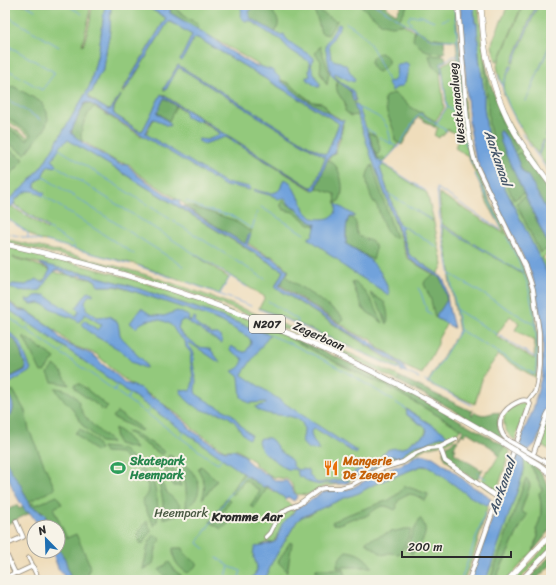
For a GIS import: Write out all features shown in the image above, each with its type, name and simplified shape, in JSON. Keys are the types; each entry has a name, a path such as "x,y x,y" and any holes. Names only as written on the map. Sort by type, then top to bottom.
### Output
{"main road":[{"path":"481,5 487,59 501,105 520,141 551,185"},
{"name":"Zegerbaan","path":"5,244 134,278 203,300 263,323 342,357 449,411 527,454 551,473"},
{"path":"539,548 551,530"},
{"path":"508,580 551,534"},
{"path":"511,580 551,540"}],"street":[{"name":"Westkanaalweg","path":"458,5 467,121 472,151 482,179 525,266 533,289 539,332 539,365 535,392 528,401 530,404 469,580"},
{"name":"Zegerbaan","path":"512,445 500,429 500,419 504,412 513,404 522,400 528,401"},
{"path":"534,452 551,408"},
{"path":"266,538 278,517 282,513 320,489 340,488 351,485 380,470 403,462 416,453 428,448 440,447 456,439"},
{"path":"440,447 445,461 497,498"},
{"name":"Zegerbaan","path":"527,454 551,465"},
{"path":"5,545 23,536 16,522"},
{"path":"521,580 551,549"},
{"path":"5,552 15,573"},
{"path":"29,559 39,580"},
{"path":"5,578 32,566"}],"green space":[{"path":"5,5 90,5 89,18 83,46 90,22 92,5 105,5 99,49 90,85 87,91 44,163 28,183 5,203 5,180 22,161 5,147 5,123 27,137 29,135 5,119"},
{"path":"111,5 144,5 166,18 122,91 123,93 168,22 171,22 192,35 181,60 194,38 198,38 337,122 339,124 327,153 325,154 311,147 178,65 164,88 164,90 166,90 178,68 180,68 325,157 314,187 310,187 162,94 142,131 114,114 115,107 121,95 111,109 108,110 90,98 88,95 92,92 98,77 104,69 110,31"},
{"path":"157,5 372,5 429,40 441,41 442,60 439,63 444,108 435,122 421,112 417,114 396,148 386,160 385,159 375,167 407,257 439,278 436,318 447,323 422,374 406,367 387,352 378,348 371,339 358,335 281,285 289,271 274,257 265,254 175,198 137,173 129,164 117,162 78,138 88,103 141,136 147,132 164,99 312,190 316,189 330,157 335,153 340,139 343,125 340,119 262,67"},
{"path":"252,5 273,6 274,13 278,20 275,33 250,18 249,12"},
{"path":"360,5 387,5 387,8 396,14 402,5 408,5 399,20 405,23 402,25 391,26 382,24"},
{"path":"408,5 455,5 461,59 465,119 469,147 487,194 517,253 530,283 534,300 538,339 536,378 498,355 483,376 475,404 427,383 459,331 449,277 451,275 442,226 524,275 442,224 439,193 505,234 488,204 468,156 455,148 460,136 447,129 443,136 441,135 439,138 434,135 438,128 434,127 447,107 442,65 454,59 458,60 456,41 429,37 399,20","holes":["510,316 519,323 515,330 535,341 534,359 496,336"]},
{"path":"474,5 478,5 492,140 501,171 514,200 524,193 525,196 516,203 540,252 541,253 551,246 551,251 543,257 551,273 551,281 502,182 493,154 487,131"},
{"path":"508,5 522,5 499,60 496,61 492,46 493,40"},
{"path":"523,5 536,5 512,62 513,64 538,5 551,5 551,41 526,101 551,43 551,121 545,136 551,125 551,173 539,155 545,140 543,140 538,154 506,101 497,66","holes":["510,66 512,66 506,78"]},
{"path":"173,7 198,24 199,27 197,29 170,13 170,8"},
{"path":"313,7 336,21 337,20 328,35 321,33"},
{"path":"415,29 429,37 444,40 445,53 424,50 413,40"},
{"path":"320,46 329,72 327,85 320,72 321,61 315,54"},
{"path":"380,53 387,57 388,62 384,68 378,72 371,65 371,62 376,54"},
{"path":"429,55 445,56 446,61 441,63 442,74 432,66"},
{"path":"484,55 489,79 499,108 498,112 506,130 518,149 514,152 503,132 499,132 505,152 524,193 514,200 501,171 489,126"},
{"path":"281,80 290,84 307,99 324,104 330,114 303,99"},
{"path":"337,80 351,92 358,115 351,116 345,111 345,102 337,90"},
{"path":"13,86 41,102 47,112 48,119 45,129 25,154 5,141 5,126 27,140 31,135 5,116 5,90"},
{"path":"393,93 411,107 437,122 434,127 418,117 402,145 395,141 394,131 387,113 384,99"},
{"path":"164,98 176,106 169,121 157,112"},
{"path":"88,103 95,106 89,113 82,127 82,142 72,135 72,129 84,105"},
{"path":"499,108 551,189 551,194 520,152 515,155 514,152 518,148 506,130 498,112"},
{"path":"368,132 376,136 380,149 377,157 383,157 386,160 382,163 378,160"},
{"path":"67,139 283,271 275,287 397,365 401,368 401,370 297,323 259,308 265,297 194,254 229,278 219,294 135,264 39,240 5,217 5,212 11,206 47,229 48,227 14,204 22,194 30,190 43,196 44,194 35,187 35,184 49,166 56,166 52,161 60,146"},
{"path":"5,147 24,159 5,180"},
{"path":"520,152 551,194 551,211 550,210 547,212 528,176 520,167 515,155"},
{"path":"327,160 336,166 340,175 342,191 340,200 336,204 335,194 317,188"},
{"path":"372,165 396,238 389,235 386,230 377,206 370,193 367,176"},
{"path":"383,165 427,193 434,221 416,211 434,222 443,265 438,274 409,254 401,230 404,227 399,224 380,168"},
{"path":"525,196 546,240 551,246 541,253 516,203"},
{"path":"283,201 298,209 311,222 316,224 316,226 309,224 293,212 284,210 281,207 281,202"},
{"path":"184,206 190,206 234,220 248,230 252,230 245,244"},
{"path":"349,217 356,222 357,233 363,238 371,241 375,246 373,260 346,244 346,226"},
{"path":"5,239 108,264 186,288 289,327 400,377 398,381 300,335 146,278 81,260 5,242"},
{"path":"5,246 115,274 197,299 274,329 341,365 385,385 461,429 453,439 447,443 426,448 403,460 389,463 369,472 376,466 386,463 391,456 400,458 416,445 426,444 443,436 428,423 407,409 407,415 426,428 426,432 423,436 411,442 404,448 390,449 386,451 379,459 371,461 363,468 356,471 349,482 323,487 307,495 296,494 291,483 287,479 273,477 255,465 255,462 237,450 224,450 193,429 184,419 152,396 137,389 96,354 71,345 55,330 28,311 19,309 5,298","holes":["13,257 84,273 131,286 217,315 270,335 219,321 157,298 119,287 99,286 95,280 58,273"]},
{"path":"434,275 442,282 445,288 447,300 435,318 431,300 424,284 428,278"},
{"path":"285,276 340,314 343,319 339,323 280,285"},
{"path":"354,282 367,294 383,323 363,309 352,283"},
{"path":"370,293 384,302 388,319 387,324 381,310"},
{"name":"Heempark","path":"5,307 237,468 243,474 267,488 268,487 271,491 280,494 293,507 295,507 295,510 283,524 274,542 265,543 258,546 253,553 257,570 250,580 74,580 66,554 66,519 49,519 28,500 16,410 5,385"},
{"path":"274,329 356,366 418,397 505,446 499,456 496,454 497,451 467,432 464,436 462,434 458,439 463,431 461,429 385,385 341,365"},
{"path":"5,333 15,340 26,367 5,380"},
{"path":"23,336 55,358 45,371 41,372"},
{"path":"54,365 63,374 69,385 52,382 48,373"},
{"path":"400,377 471,411 473,410 472,416 475,412 483,415 497,412 500,413 498,428 505,440 443,404 398,381"},
{"path":"80,384 108,407 104,411 80,393 74,385"},
{"path":"55,388 73,394 78,400 86,418 112,442 100,442 83,426 72,408 60,396"},
{"path":"13,390 25,411 29,430 55,489 28,502 20,484 5,458 5,420 9,417 13,410 7,393"},
{"path":"521,403 525,405 526,408 515,440 504,425 504,418 508,410"},
{"path":"551,411 551,450 538,444 548,415"},
{"path":"117,412 142,429 141,431 114,418 113,417"},
{"path":"115,428 127,437 136,449 118,444"},
{"path":"80,429 95,440 100,449 96,452 75,433"},
{"path":"126,431 142,437 165,452 162,455"},
{"path":"456,440 458,441 453,448 456,449 454,453 481,470 483,469 476,481 446,460 443,453 444,448"},
{"path":"102,447 123,449 137,463 131,465 121,453 105,452"},
{"path":"504,447 510,451 497,491 493,493 482,484 481,480 487,471 489,472"},
{"path":"169,455 187,467 192,472 199,484 199,491 195,500 186,510 186,487 184,480 179,468 168,457"},
{"path":"524,460 532,464 532,468 542,488 539,493 541,515 539,525 536,530 538,537 535,542 534,550 507,580 495,580 526,515 521,511 530,484 526,478 490,580 486,580 520,483 524,470"},
{"path":"165,462 176,472 181,486 174,486 168,474 162,467"},
{"path":"532,464 540,471 549,486 551,493 551,528 534,550 538,536 536,530 541,512 539,493 542,488 532,468"},
{"path":"201,466 217,480 202,499 204,484 198,469"},
{"path":"421,466 434,468 488,505 475,551 464,580 264,580 271,564 297,521 303,516 309,515 375,484"},
{"path":"140,468 152,479 155,488 158,517 154,526 142,501 149,489 139,470"},
{"path":"243,473 263,487 268,487 254,508 250,506 260,491 245,480 233,495 230,493"},
{"path":"526,478 530,486 521,511 527,515 495,580 490,580"},
{"path":"162,482 167,492 180,505 180,514 163,519 163,501 159,483"},
{"path":"405,486 428,494 425,501 415,495 409,494 399,500 395,510 383,506 364,517 354,518 338,524 333,524 332,522 344,516 389,500 399,493"},
{"path":"57,496 62,504 54,508 58,519 46,519 42,511 33,508 30,504 33,503 36,505"},
{"path":"226,498 230,501 218,520 221,521 228,518 228,524 221,529 210,522"},
{"path":"17,505 19,509 23,507 25,511 30,513 5,525 5,511"},
{"path":"420,518 425,528 424,538 412,554 405,549"},
{"path":"147,521 151,531 142,545 138,535 140,529"},
{"path":"412,529 399,554 389,553 383,555 366,543 366,541 391,532"},
{"path":"76,534 90,565 87,580 71,580 65,559 66,536 67,538"},
{"path":"155,534 160,539 153,564 143,570 148,544"},
{"path":"551,541 551,547 519,580 513,580"},
{"path":"290,542 292,543 287,573 278,562"},
{"path":"173,548 183,548 185,554 198,564 188,573 184,571 175,559"},
{"path":"346,551 361,556 367,560 372,567 337,567 342,554"},
{"path":"551,555 551,565 535,580 527,580"},
{"path":"169,562 175,571 181,575 180,577 168,578 161,573 159,570"},
{"path":"316,569 344,569 347,580 316,580"}],"water":[{"path":"105,5 111,5 110,31 104,69 98,77 92,92 89,93 88,96 90,99 108,110 111,109 120,95 121,96 114,107 113,112 137,130 142,131 144,128 161,94 310,187 315,185 325,157 180,68 178,68 166,90 164,90 178,65 311,147 325,154 327,153 339,124 198,38 194,38 182,61 180,60 192,35 171,22 168,22 124,92 123,90 166,18 144,5 155,5 164,10 167,7 170,8 170,13 211,37 227,49 255,66 272,70 281,81 303,99 340,120 344,120 334,153 328,158 316,189 314,190 226,137 205,145 197,140 207,140 219,135 220,133 201,120 195,121 186,117 184,110 164,98 157,113 170,123 170,126 153,119 146,131 146,134 227,184 230,183 250,187 250,190 225,186 88,102 84,104 71,133 83,143 119,164 128,165 137,175 173,199 179,200 180,205 245,244 249,234 251,234 247,245 266,256 272,257 288,271 279,286 357,336 369,341 379,350 389,354 404,367 406,372 401,371 398,364 275,287 283,271 68,140 61,146 52,160 57,165 55,167 48,167 42,177 35,184 35,187 45,194 43,196 33,191 27,191 16,199 14,204 5,212 5,203 28,183 44,163 90,85 99,49"},
{"path":"238,5 252,5 249,12 250,18 280,35 284,34 289,41 314,58 311,66 320,87 317,87 306,79 306,77 310,76 310,64 307,60 289,49 280,39 251,21 245,21 240,16 242,10"},
{"name":"Aarkanaal","path":"460,5 474,5 487,131 502,182 551,281 551,405 547,410 536,443 528,450 524,460 524,470 520,483 486,580 470,580 525,428 533,410 542,374 543,336 532,275 487,184 475,156 469,123"},
{"path":"338,24 341,25 329,45 331,58 347,66 355,80 354,82 335,73 334,74 336,78 353,91 356,101 353,101 351,92 331,75 325,46"},
{"path":"404,62 409,65 405,83 392,91 387,82 395,80 396,65 400,65"},
{"path":"354,104 357,104 359,108 377,160 383,165 380,168 399,225 404,227 401,230 409,254 442,277 444,280 454,328 436,318 437,313 447,300 442,281 439,277 411,260 408,256 372,159"},
{"path":"499,131 501,131 508,139 521,169 528,176 547,211 551,211 551,246 546,240 507,157 501,142"},
{"path":"284,179 291,183 301,200 304,210 312,218 325,219 333,216 336,209 336,204 354,215 354,217 349,217 348,220 346,244 364,255 374,264 382,274 389,291 389,296 342,265 338,260 309,239 309,237 313,235 316,224 311,222 299,212 298,209 290,205 285,199 278,199 273,196 254,191 254,189 271,193 278,191"},
{"path":"40,263 131,286 217,315 270,335 242,375 358,452 356,454 314,428 311,431 312,436 320,450 309,448 305,446 302,441 304,430 302,422 296,418 288,416 261,412 255,407 266,404 266,402 249,403 241,397 239,377 232,371 242,364 243,359 230,350 230,347 231,346 246,352 251,343 248,337 224,323 210,317 118,286 98,286 95,280 79,275 72,276 58,270 51,275 41,290 25,291 9,288 13,284 26,285 36,279 42,282 44,281 50,270"},
{"path":"89,292 93,293 93,295 88,296 85,301 86,309 97,317 109,316 115,320 118,323 122,338 143,360 147,367 145,368 132,362 120,350 88,331 82,324 84,320 98,330 102,325 85,314 79,322 40,303 32,304 27,302 26,299 31,300 35,296 45,295 76,316 79,311 76,308"},
{"path":"5,300 19,310 27,311 53,329 59,337 71,346 91,354 125,383 140,388 150,397 158,399 186,423 191,430 220,449 226,451 236,451 245,456 249,463 270,477 277,481 287,481 297,497 294,501 288,497 286,499 267,486 263,487 5,307"},
{"path":"141,308 154,315 164,316 177,311 189,316 188,320 190,321 192,321 194,317 196,318 195,322 198,326 211,334 218,334 220,336 222,341 221,343 185,320 180,322 178,328 182,335 198,347 208,348 211,350 221,363 188,343 194,353 193,363 196,381 196,394 233,415 241,426 251,435 249,439 228,416 200,409 185,398 180,389 190,391 192,387 193,377 191,353 186,347 185,341 167,322 153,320 143,322 136,328 130,323"},
{"path":"5,328 20,342 31,369 29,372 5,386 5,380 25,370 26,367 18,345 15,340 5,333"},
{"path":"5,388 12,401 13,409 10,416 5,420"},
{"path":"406,409 442,431 449,437 447,438 441,436 426,444 416,445 400,458 391,456 386,463 376,466 369,472 358,477 354,473 355,471 362,469 371,461 379,459 388,450 405,447 425,434 427,430 426,428 407,415"},
{"path":"261,438 269,438 273,441 280,451 291,460 294,467 298,470 308,470 310,476 316,482 347,480 350,482 343,484 326,483 319,485 308,482 302,477 299,477 297,471 286,468 266,454 259,445 258,441"},
{"path":"420,454 433,457 470,485 487,495 491,499 488,505 469,496 428,466 421,466 375,484 359,493 300,518 271,564 264,580 249,580 257,571 253,552 255,547 276,541 282,524 295,511 295,507 299,507 300,505 302,506 323,492 352,488 381,472 403,464"},
{"path":"5,458 31,506 45,514 46,519 34,519 30,513 25,511 13,490 5,468"},
{"path":"55,559 65,559 71,580 67,580 58,568"}],"waterway":[{"path":"26,5 35,10"},
{"path":"67,5 82,14"},
{"path":"375,5 433,40 457,40"},
{"path":"454,5 459,56"},
{"path":"513,62 537,5"},
{"path":"5,15 59,47"},
{"path":"415,29 408,19 410,16 422,16 434,21"},
{"path":"442,21 448,18"},
{"path":"346,23 354,28 367,41 377,56 388,81"},
{"path":"526,101 551,42"},
{"path":"5,44 54,72 54,74 42,90 5,68"},
{"path":"5,57 11,48"},
{"path":"436,124 447,107 441,63 454,56 459,57 464,133"},
{"path":"502,86 511,66"},
{"path":"498,75 509,106 520,128"},
{"path":"5,98 41,120"},
{"path":"447,107 461,115"},
{"path":"359,108 378,116 382,120 388,129 391,144"},
{"path":"382,164 398,147 418,115 421,114 447,131"},
{"path":"546,136 551,123"},
{"path":"366,128 375,134"},
{"path":"522,134 551,175"},
{"path":"379,137 397,147"},
{"path":"465,141 472,164"},
{"path":"538,155 544,141"},
{"path":"59,149 265,279"},
{"path":"377,160 426,191"},
{"path":"55,165 247,287"},
{"path":"475,174 501,227"},
{"path":"42,176 183,266"},
{"path":"460,330 440,222 437,188 501,230"},
{"path":"389,194 431,220"},
{"path":"42,195 134,254"},
{"path":"186,201 204,209 232,216 252,229 257,212"},
{"path":"13,205 74,245 74,248"},
{"path":"261,207 304,234"},
{"path":"5,217 28,233 28,237"},
{"path":"399,224 439,248"},
{"path":"441,225 524,274"},
{"path":"5,233 41,241"},
{"path":"428,383 460,330 534,374 536,373 537,342 534,315 528,285 507,237"},
{"path":"46,241 130,264"},
{"path":"138,266 178,280"},
{"path":"450,274 535,325"},
{"path":"220,294 230,277"},
{"path":"184,281 251,306"},
{"path":"418,288 427,311 431,314"},
{"path":"268,301 298,320 297,324"},
{"path":"259,309 297,324 419,378"},
{"path":"457,310 536,358"},
{"path":"5,315 97,378 209,458 218,463 222,458"},
{"path":"26,329 29,325"},
{"path":"270,335 288,342 340,369 406,409"},
{"path":"425,381 472,405"},
{"path":"114,390 117,386"},
{"path":"127,399 130,394"},
{"path":"148,413 151,408"},
{"path":"181,437 185,431"},
{"path":"477,473 486,479"},
{"path":"205,549 198,542 229,495 246,475"},
{"path":"461,580 485,513"},
{"path":"217,558 229,566 225,580"},
{"path":"230,567 241,571 238,580"}],"place":[{"name":"Skatepark Heempark","path":"118,468"},
{"name":"Mangerie De Zeeger","path":"331,468"}],"district":[{"name":"Kromme Aar","path":"247,516"}]}
